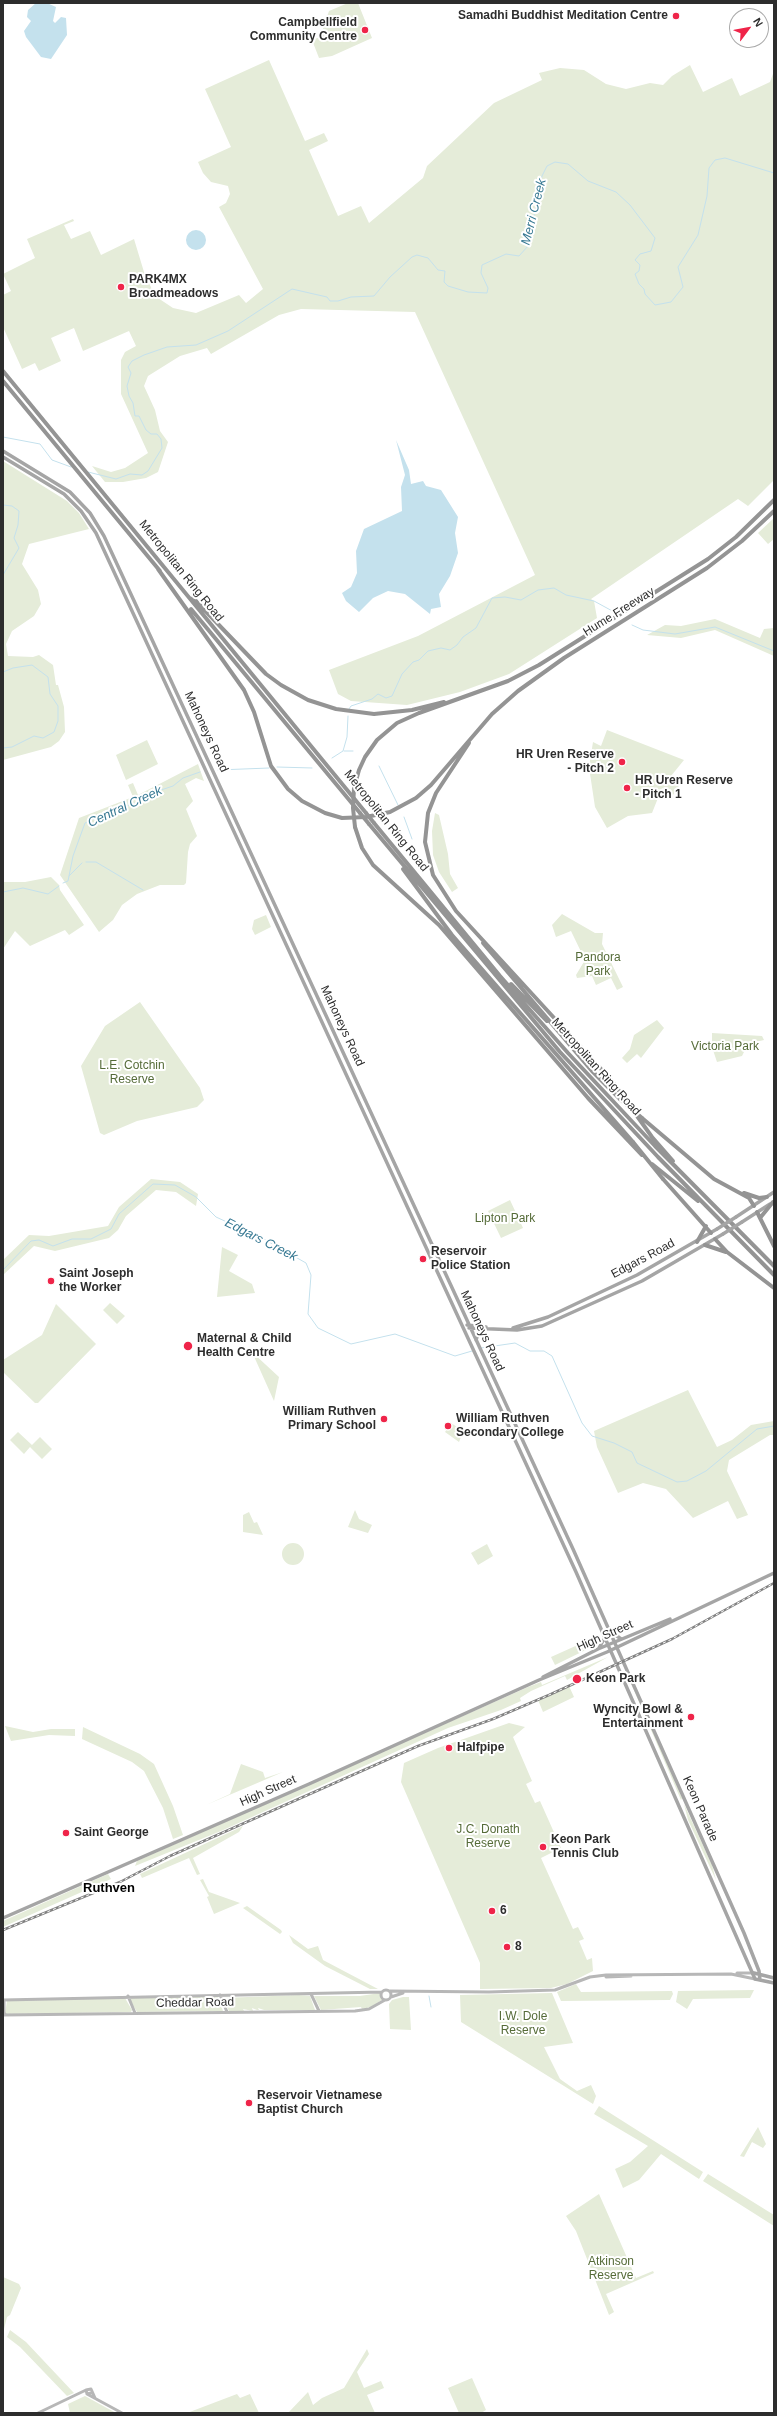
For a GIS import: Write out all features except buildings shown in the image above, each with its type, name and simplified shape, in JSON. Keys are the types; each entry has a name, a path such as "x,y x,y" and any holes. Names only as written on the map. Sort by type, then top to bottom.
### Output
{"highway":[{"name":"Metropolitan Ring Road","path":"3,371 480,950 568,1052 695,1188 774,1266"},
{"name":"Metropolitan Ring Road","path":"3,381 360,814 556,1047 618,1115 774,1275"},
{"name":"Hume Freeway","path":"477,694 539,665 690,572 736,537 774,500"},
{"name":"Hume Freeway","path":"476,733 499,708 526,684 707,568 742,540 774,510"},
{"path":"158,569 244,690 254,712 268,758 276,773 295,796 310,806 325,813 347,818 390,812 423,793 476,733"},
{"path":"168,572 266,674 293,693 314,702 346,711 374,714 412,710 477,694"},
{"path":"477,694 412,716 390,729 377,740 365,757 357,774 354,788 353,808 355,827 362,848 373,864 433,918 627,1141 714,1214"},
{"path":"476,733 433,799 427,821 425,842 430,867 441,890 456,911 481,939 612,1081 652,1137 695,1188"},
{"path":"394,854 452,935 711,1233"},
{"path":"481,939 485,948 597,1076 620,1099 714,1179 749,1198 754,1206"},
{"path":"480,950 565,1040"},
{"path":"466,957 633,1142"},
{"path":"738,1191 759,1198 767,1197"},
{"path":"760,1218 774,1201"},
{"path":"757,1212 774,1246"},
{"path":"697,1242 706,1226"},
{"path":"715,1239 727,1252 774,1288"},
{"path":"705,1245 727,1252"}],"main road":[{"name":"Mahoneys Road","path":"3,451 64,487 90,513 104,536 563,1527 617,1648"},
{"name":"Mahoneys Road","path":"3,457 59,490 84,515 98,538 453,1308 463,1326 611,1651"},
{"path":"150,650 155,645"},
{"path":"200,758 206,756"},
{"path":"381,1149 386,1146"},
{"name":"Edgars Road","path":"513,1328 548,1317 625,1281 697,1242 774,1192"},
{"name":"Edgars Road","path":"463,1326 526,1329 542,1326 642,1280 705,1245 774,1201"},
{"path":"754,1206 757,1212"},
{"path":"711,1233 715,1239"},
{"path":"453,1308 459,1305"},
{"path":"476,1341 478,1334 485,1328"},
{"path":"557,1530 563,1527"},
{"name":"High Street","path":"3,1918 539,1680 611,1651 681,1616 774,1573"},
{"name":"High Street","path":"539,1680 598,1649 681,1616"},
{"path":"597,1620 604,1619"},
{"path":"608,1629 621,1639"},
{"path":"598,1649 605,1637"},
{"name":"Keon Parade","path":"617,1648 720,1881 760,1975 760,1980"},
{"name":"Keon Parade","path":"611,1651 755,1979"},
{"path":"679,1803 685,1800"},
{"path":"714,1884 720,1881"},
{"path":"731,1974 774,1983"},
{"path":"406,1992 385,2000 382,1997 382,1992 385,1990 406,1992 555,1990 598,1976 754,1974 774,1978"},
{"path":"390,1991 391,1997"},
{"name":"Cheddar Road","path":"4,2000 128,1996 382,1992"},
{"path":"311,1994 319,2011"},
{"path":"220,1995 227,2012"},
{"path":"128,1996 135,2013"},
{"path":"4,2000 5,2015"},
{"name":"Cheddar Road","path":"5,2015 366,2010 385,2000"},
{"path":"38,2413 62,2402 88,2393 97,2400 122,2413"}],"green space":[{"path":"348,3 358,3 372,38 332,56 319,58 312,40 320,37 329,11"},
{"path":"269,60 305,141 324,133 328,141 309,150 338,216 361,206 369,223 423,178 427,166 494,103 542,80 539,73 560,68 584,70 606,84 626,89 650,83 663,85 672,76 690,65 703,92 732,78 740,96 770,82 774,71 774,480 748,506 738,499 591,599 594,601 597,618 509,674 460,692 407,705 351,701 338,694 329,670 418,636 535,575 415,312 301,309 279,315 211,354 207,348 180,356 148,376 144,386 155,410 160,431 168,442 158,472 146,478 123,482 105,482 92,466 111,472 125,468 148,453 121,394 121,360 125,352 136,346 129,331 83,351 74,328 51,338 61,361 39,371 35,363 22,369 3,327 3,295 11,291 3,274 35,258 27,239 73,219 74,221 64,225 71,239 90,231 101,255 134,239 144,272 155,296 173,308 196,313 239,295 246,303 263,289 219,207 226,203 230,194 228,186 211,182 203,173 198,162 231,147 205,89"},
{"path":"3,461 67,501 79,513 89,529 29,544 22,564 38,590 41,604 34,616 12,631 6,644 8,656 33,657 39,655 53,665 56,685 58,685 64,707 65,732 59,741 51,747 3,760"},
{"path":"774,518 774,539 768,544 758,533"},
{"path":"715,619 760,638 764,629 774,628 774,656 715,630 681,638 647,635 665,625 681,626"},
{"path":"607,730 684,760 671,776 680,784 673,795 662,788 652,813 628,816 607,828 595,807 589,767 593,742 601,746"},
{"path":"147,740 158,764 126,780 116,755"},
{"path":"198,764 204,781 196,778 185,784 193,801 186,809 197,836 190,844 188,852 186,883 184,885 160,885 137,894 122,905 113,920 99,932 60,875 79,818 133,797 128,785 133,783 138,795"},
{"path":"435,813 439,815 448,854 450,874 458,888 452,892 439,872 433,855 432,831"},
{"path":"51,877 59,885 60,890 84,925 69,935 65,930 30,946 15,931 3,949 3,882 25,882"},
{"name":"Pandora Park","path":"562,914 595,933 603,933 602,944 623,987 617,990 611,978 596,985 592,976 577,978 576,975 585,960 571,931 556,937 552,925"},
{"path":"266,915 271,927 255,935 252,929 254,920"},
{"name":"L.E. Cotchin Reserve","path":"140,1002 200,1088 204,1100 197,1107 137,1121 104,1135 100,1133 81,1066 105,1026"},
{"path":"657,1020 664,1028 641,1058 637,1054 627,1063 622,1058 630,1049 634,1035"},
{"name":"Victoria Park","path":"712,1033 762,1036 764,1040 739,1046 744,1052 742,1056 717,1062 712,1047"},
{"path":"151,1179 180,1182 198,1194 196,1206 176,1192 156,1190 126,1216 118,1230 109,1238 55,1251 34,1246 3,1275 3,1260 29,1235 49,1236 108,1226 119,1207"},
{"name":"Lipton Park","path":"510,1200 523,1228 501,1238 488,1211"},
{"path":"222,1247 238,1255 229,1271 252,1284 255,1293 217,1297"},
{"path":"110,1303 125,1316 117,1324 103,1310"},
{"path":"56,1304 96,1344 38,1403 35,1403 3,1372 3,1360 42,1335"},
{"path":"252,1352 279,1377 274,1401"},
{"path":"688,1390 717,1447 732,1440 751,1425 774,1421 774,1435 770,1435 729,1460 727,1471 748,1515 737,1519 728,1501 693,1518 666,1489 643,1483 618,1493 597,1447 594,1431"},
{"path":"451,1423 465,1432 462,1437 452,1431 461,1437 459,1442 445,1432"},
{"path":"18,1432 32,1445 40,1437 52,1449 42,1459 30,1447 24,1454 10,1440"},
{"path":"355,1510 359,1519 372,1525 368,1533 348,1527"},
{"path":"249,1512 254,1523 257,1522 263,1535 243,1532 243,1515"},
{"path":"293,1543 301,1546 304,1554 301,1562 293,1565 285,1562 282,1554 285,1546"},
{"path":"487,1544 493,1556 478,1565 471,1553"},
{"path":"600,1635 598,1644 555,1665 551,1657"},
{"path":"608,1657 567,1680 565,1676 531,1691 520,1698 521,1701 501,1710 448,1728 221,1831 135,1866 137,1861 528,1687 541,1682 542,1685"},
{"path":"630,1681 682,1798 681,1800"},
{"path":"569,1686 574,1697 543,1712 538,1700"},
{"name":"J.C. Donath Reserve","path":"509,1723 525,1727 513,1737 532,1781 526,1784 535,1803 540,1801 561,1848 541,1858 573,1929 578,1927 584,1939 579,1941 587,1960 592,1958 593,1971 567,1984 551,1988 480,1989 480,1963 401,1782 404,1763 438,1748"},
{"path":"5,1726 33,1732 51,1729 75,1729 75,1736 49,1735 11,1741"},
{"path":"83,1727 140,1754 154,1764 173,1806 183,1835 173,1839 163,1808 144,1771 132,1762 82,1739"},
{"path":"241,1764 263,1772 265,1778 283,1772 206,1805 230,1794"},
{"path":"684,1804 712,1865 716,1880 688,1820"},
{"path":"243,1826 239,1832 193,1858 200,1874 197,1875 189,1858 142,1878 140,1874"},
{"path":"108,1874 111,1879 3,1927 3,1921"},
{"path":"203,1879 209,1892 240,1903 214,1914 207,1897 209,1896 200,1880"},
{"path":"247,1906 282,1932 280,1934 243,1908"},
{"path":"289,1935 308,1949 318,1946 323,1960 378,1989 370,1989 325,1966 293,1943"},
{"path":"576,1984 581,1992 672,1991 673,1994 670,2000 561,2001 557,1992"},
{"path":"754,1990 750,1998 693,1999 687,2009 676,2002 678,1991"},
{"path":"380,1993 382,2000 371,2007 362,2009 361,2007 321,2010 314,1996 360,1996"},
{"name":"I.W. Dole Reserve","path":"552,1993 573,2043 544,2047 560,2079 577,2091 591,2085 596,2096 593,2104 461,2022 460,1995"},
{"path":"299,1995 310,1996 315,2010 264,2010 258,2008 259,2010 257,2010 252,2008 253,2011 243,2009 244,2011 229,2011 222,1998"},
{"path":"218,1997 223,2011 137,2012 130,2000 131,1998"},
{"path":"409,1997 411,2030 390,2029 389,2004 392,2000"},
{"path":"125,1998 132,2010 131,2012 5,2014 7,2001"},
{"path":"599,2106 703,2172 699,2179 661,2154 639,2180 623,2188 615,2169 630,2162 648,2146 594,2114"},
{"path":"758,2127 766,2144 763,2148 752,2142 744,2157 740,2156"},
{"path":"708,2174 774,2215 774,2226 703,2181"},
{"name":"Atkinson Reserve","path":"599,2194 636,2278 653,2271 654,2273 606,2294 614,2312 609,2315 576,2231 566,2216"},
{"path":"3,2277 19,2284 21,2288 10,2315 7,2317 3,2333"},
{"path":"10,2330 26,2342 74,2393 67,2396 20,2347 7,2337"},
{"path":"367,2349 369,2354 357,2372 364,2388 381,2381 384,2388 367,2395 375,2413 288,2413 308,2392 313,2405 322,2398 344,2388"},
{"path":"472,2378 486,2410 481,2413 459,2413 448,2388"},
{"path":"237,2394 240,2398 250,2394 259,2413 187,2413"},
{"path":"85,2396 116,2413 70,2413 68,2404"}],"water":[{"path":"36,3 47,3 56,7 53,21 55,23 61,17 66,18 67,35 51,59 41,57 26,37 24,31 31,21 27,17 28,10"},
{"path":"196,230 203,233 206,240 203,247 196,250 189,247 186,240 189,233"},
{"path":"396,440 409,470 411,484 423,481 426,486 441,490 458,517 455,533 458,553 450,576 439,594 441,607 431,609 430,614 405,594 388,591 373,598 359,612 346,601 342,593 351,587 357,573 356,551 364,529 402,511 401,487 405,475"}],"waterway":[{"name":"Merri Creek","path":"88,472 116,479 130,474 142,475 148,471 162,448 161,439 157,434 151,434 146,430 139,416 135,416 133,403 129,396 127,386 131,373 128,367 132,361 144,355 167,347 196,345 228,331 292,289 327,297 330,301 338,301 351,297 374,296 390,277 412,257 417,255 428,258 438,270 445,271 444,282 448,286 468,292 487,293 488,288 481,273 482,265 506,254 519,256 528,246 542,176 547,166 555,162 568,164 588,181 616,192 630,205 655,238 651,251 640,254 635,260 640,265 639,271 635,274 639,284 644,289 645,294 655,305 671,302 683,287 678,267 698,235 707,196 709,168 715,160 725,158 774,173"},
{"name":"Merri Creek","path":"3,437 40,444 52,460 71,467"},
{"name":"Merri Creek","path":"3,505 12,506 19,511 18,525 14,538 19,548 3,575"},
{"name":"Central Creek","path":"349,709 351,706 372,699 378,694 386,698 392,696 402,674 413,662 419,660 428,651 441,648 450,650 457,645 463,637 476,628 492,598 505,597 521,600 538,590 554,588 566,595 594,601 616,613"},
{"name":"Merri Creek","path":"3,615 3,621"},
{"name":"Central Creek","path":"632,625 643,630 675,634 715,627 774,651"},
{"name":"Merri Creek","path":"3,672 13,668 32,665 48,677 50,694 58,706 58,721 54,732 43,738 34,736 12,747 3,748"},
{"name":"Central Creek","path":"332,758 343,751 347,737 348,716"},
{"path":"344,751 353,751"},
{"path":"379,766 398,805"},
{"name":"Central Creek","path":"277,767 312,768"},
{"name":"Central Creek","path":"218,770 269,768"},
{"name":"Central Creek","path":"63,883 68,881 73,856 85,823 114,810 142,801 158,791 173,786 183,778 200,772"},
{"path":"404,817 412,839"},
{"path":"86,862 96,862 143,890"},
{"path":"69,876 82,863"},
{"name":"Central Creek","path":"3,892 23,888 48,894 59,886"},
{"name":"Edgars Creek","path":"3,1270 31,1241 39,1240 53,1246 72,1239 91,1239 111,1229 119,1214 153,1184 175,1185 196,1197 216,1217 262,1238 306,1263 311,1275 308,1314 318,1328 351,1344 395,1334 455,1356 472,1351"},
{"name":"Edgars Creek","path":"481,1348 515,1343 530,1351 544,1351 552,1356 582,1423 592,1436 614,1443 632,1452 637,1463 677,1482 687,1481 706,1471 757,1429 774,1426"},
{"path":"429,1996 431,2007"}],"railway":[{"path":"3,1930 120,1882 170,1856 418,1746 493,1719 549,1695 672,1639 774,1583"}],"place":[{"name":"Samadhi Buddhist Meditation Centre","path":"676,16"},
{"name":"Campbellfield Community Centre","path":"365,30"},
{"name":"PARK4MX Broadmeadows","path":"121,287"},
{"name":"HR Uren Reserve - Pitch 2","path":"622,762"},
{"name":"HR Uren Reserve - Pitch 1","path":"627,788"},
{"name":"Reservoir Police Station","path":"423,1259"},
{"name":"Saint Joseph the Worker","path":"51,1281"},
{"name":"Maternal & Child Health Centre","path":"188,1346"},
{"name":"William Ruthven Primary School","path":"384,1419"},
{"name":"William Ruthven Secondary College","path":"448,1426"},
{"name":"Keon Park","path":"577,1679"},
{"name":"Wyncity Bowl & Entertainment","path":"691,1717"},
{"name":"Halfpipe","path":"449,1748"},
{"name":"Saint George","path":"66,1833"},
{"name":"Keon Park Tennis Club","path":"543,1847"},
{"name":"6","path":"492,1911"},
{"name":"8","path":"507,1947"},
{"name":"Reservoir Vietnamese Baptist Church","path":"249,2103"}],"district":[{"name":"Ruthven","path":"109,1888"}]}
